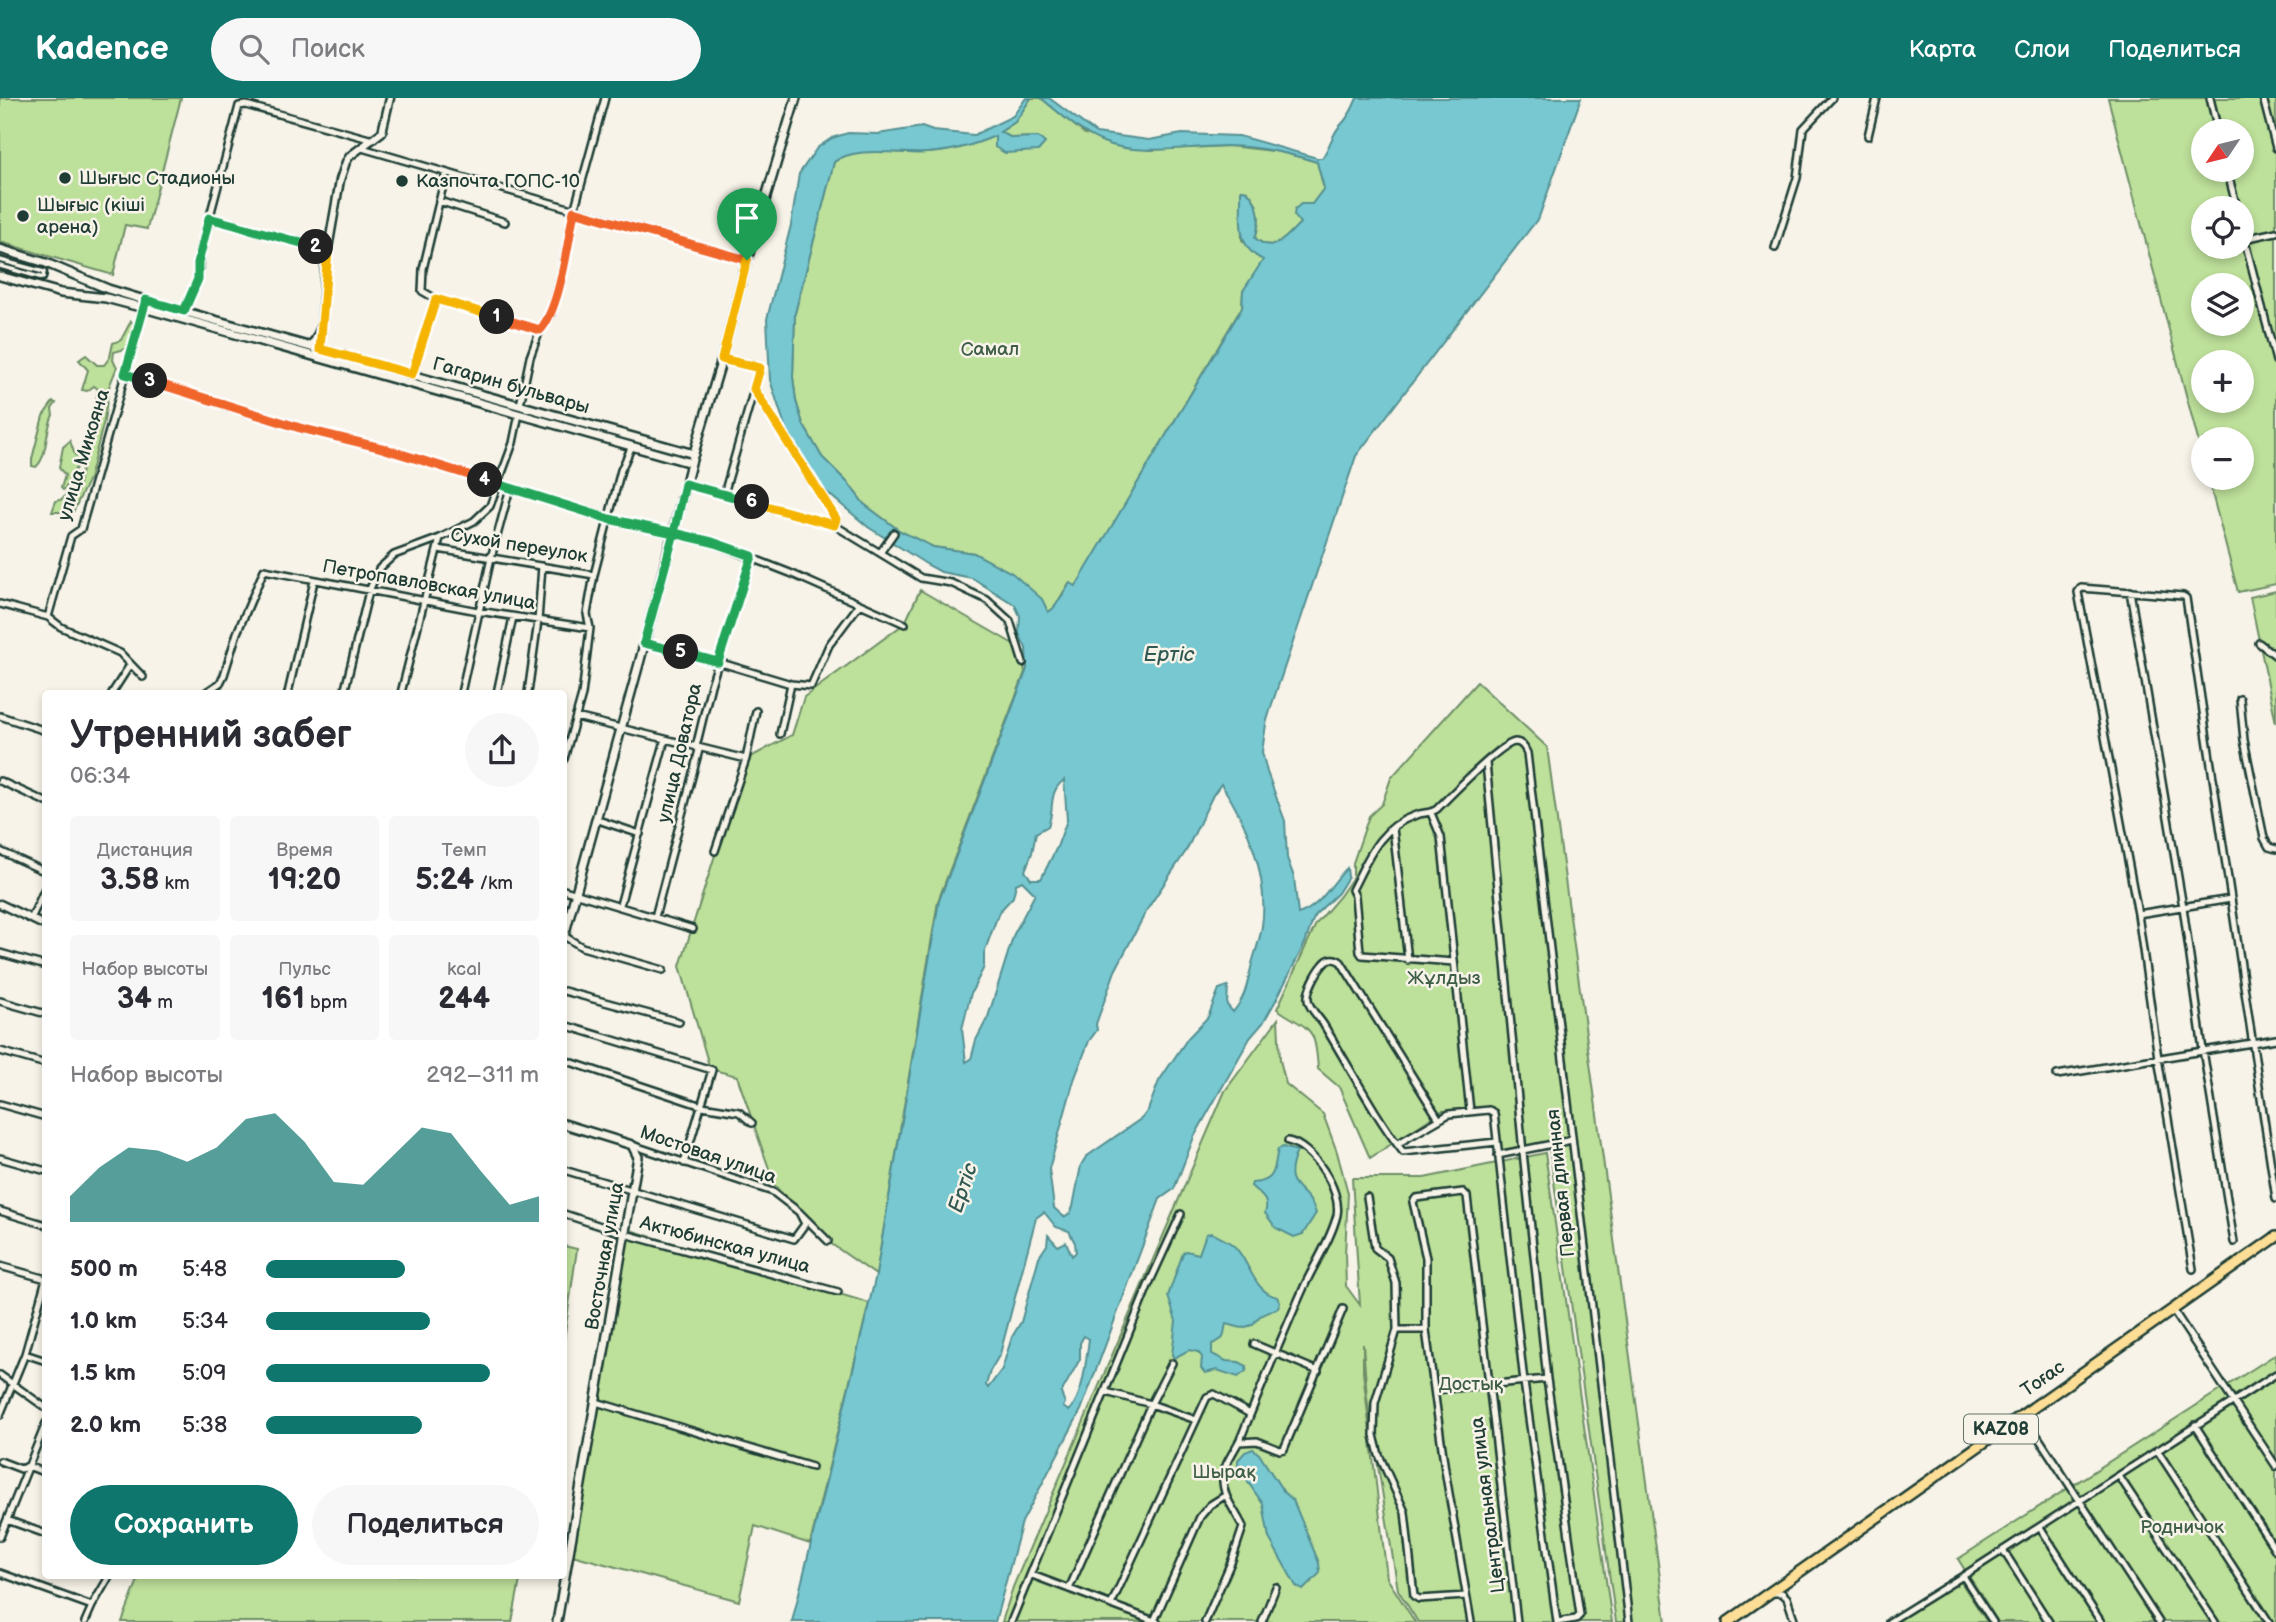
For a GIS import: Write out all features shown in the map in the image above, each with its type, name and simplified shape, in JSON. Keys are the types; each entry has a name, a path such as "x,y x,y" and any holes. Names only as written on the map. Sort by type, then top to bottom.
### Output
{"highway":[{"name":"Тоғас","path":"1727,1622 2276,1237"}],"main road":[{"path":"567,925 747,260 796,98"},
{"name":"Гагарин бульвары","path":"0,249 46,263 145,304 691,463"},
{"name":"Гагарин бульвары","path":"0,276 69,294 184,311 309,346 320,353 412,374 694,454"},
{"path":"69,294 78,278"},
{"path":"519,414 520,405"},
{"name":"Мостовая улица","path":"567,1125 632,1145"},
{"name":"Восточная улица","path":"567,1570 634,1189 638,1157 632,1145"},
{"name":"Восточная улица","path":"558,1622 565,1579"}],"street":[{"path":"320,353 328,250 346,162 383,132 390,98"},
{"path":"520,405 530,357 540,330 550,317 574,211 605,98"},
{"path":"1775,248 1797,178 1803,129 1832,98"},
{"path":"1868,136 1877,98"},
{"path":"2210,98 2215,119"},
{"path":"2263,98 2276,148"},
{"path":"184,311 198,279 198,263 239,106 247,101 373,140"},
{"path":"362,148 747,260"},
{"path":"446,173 423,269 422,291 436,299 540,330"},
{"path":"439,201 505,222"},
{"path":"209,218 328,250"},
{"path":"2254,237 2276,232"},
{"path":"2249,259 2276,360"},
{"path":"0,260 44,272 43,278 0,266"},
{"path":"412,374 436,299"},
{"name":"улица Микояна","path":"48,617 71,536 81,529 145,304"},
{"path":"309,346 315,340 322,324"},
{"path":"722,359 760,368 724,494"},
{"path":"125,374 300,428 382,448 609,519 712,542 752,556 905,624"},
{"path":"754,389 836,519 834,525"},
{"path":"345,690 369,591 379,569 394,555 440,538 484,513 491,506 513,443 519,414"},
{"path":"567,748 582,695 590,628 587,614 594,575 621,470 632,446"},
{"path":"685,484 834,525 921,578 951,583 987,600 1010,621 1023,663"},
{"path":"462,690 478,611 510,488"},
{"path":"880,553 894,533"},
{"path":"402,690 440,538"},
{"name":"Сухой переулок","path":"438,549 594,575"},
{"name":"улица Доватора","path":"655,917 699,750 696,747 699,727 752,556"},
{"path":"528,690 542,566"},
{"name":"Петропавловская улица","path":"210,690 220,683 237,633 264,570 478,611 590,628"},
{"path":"289,690 314,581"},
{"path":"2193,1269 2158,1058 2138,914 2077,592 2081,588 2186,598 2276,1199"},
{"path":"2130,591 2183,907 2234,1242"},
{"path":"0,604 48,617 61,627 120,653 143,677"},
{"path":"644,643 791,684 811,686 829,645 859,605"},
{"path":"498,690 513,617"},
{"path":"2259,643 2276,656"},
{"path":"114,690 130,664"},
{"path":"780,734 791,684"},
{"path":"2240,699 2244,740 2264,838 2269,847 2276,849"},
{"path":"715,851 746,759 756,711"},
{"path":"0,716 42,730"},
{"path":"576,717 746,759"},
{"path":"620,905 665,740"},
{"name":"Первая длинная","path":"1486,763 1515,742 1520,743 1527,753 1629,1622"},
{"path":"1454,962 1362,955 1352,890 1382,836 1416,815 1431,813 1486,763"},
{"path":"1396,1144 1449,1114 1470,1111 1494,1113 1524,1382 1557,1622 1576,1619 1580,1615 1547,1379 1486,763"},
{"path":"0,781 42,800"},
{"path":"1431,813 1441,837 1470,1111"},
{"path":"596,819 640,834"},
{"path":"1393,828 1408,960"},
{"path":"0,851 42,870"},
{"path":"567,891 693,929"},
{"path":"31,919 42,895"},
{"path":"2138,914 2231,898"},
{"path":"0,904 42,924"},
{"path":"567,938 582,947 663,970"},
{"path":"0,953 42,965"},
{"path":"1439,1119 1342,962 1336,958 1324,963 1315,979 1308,999 1309,1004 1324,1024 1375,1112 1403,1152 1497,1142"},
{"path":"567,992 679,1022"},
{"path":"0,1001 42,1013"},
{"path":"567,1026 712,1070 684,1163"},
{"path":"2057,1075 2276,1039"},
{"path":"0,1051 42,1063"},
{"path":"567,1061 702,1106 739,1112 752,1123"},
{"path":"0,1104 42,1116"},
{"path":"1205,1622 1243,1527 1226,1495 1223,1479 1225,1469 1337,1213 1334,1187 1323,1170 1298,1143 1288,1140"},
{"path":"1498,1155 1572,1140"},
{"name":"Мостовая улица","path":"632,1145 773,1192 799,1212 828,1241"},
{"path":"0,1158 42,1170"},
{"path":"567,1171 794,1239 805,1224 799,1212"},
{"name":"Центральная улица","path":"1426,1330 1426,1258 1413,1202 1416,1198 1463,1192 1467,1196 1517,1622"},
{"path":"1367,1197 1375,1248 1388,1258 1396,1283 1397,1330 1376,1404 1374,1435 1379,1455 1405,1512 1414,1596 1419,1599 1466,1596"},
{"path":"0,1211 42,1224"},
{"path":"1012,1622 1148,1286 1181,1214"},
{"name":"Актюбинская улица","path":"567,1215 625,1234 838,1292"},
{"path":"0,1266 42,1278"},
{"path":"0,1413 25,1354 42,1290"},
{"path":"1239,1442 1257,1441 1280,1450 1284,1448 1343,1309"},
{"path":"2173,1310 2276,1466"},
{"path":"1397,1330 1426,1330 1445,1470 1471,1622"},
{"path":"1254,1344 1318,1371"},
{"path":"25,1354 42,1359"},
{"path":"1069,1589 1151,1404 1172,1363"},
{"path":"0,1375 42,1405"},
{"path":"1890,1621 2275,1376"},
{"path":"1434,1390 1547,1379"},
{"path":"1106,1392 1196,1420"},
{"path":"1111,1605 1210,1394 1250,1414"},
{"path":"596,1402 812,1467"},
{"path":"2023,1414 2158,1622"},
{"path":"2195,1425 2276,1551"},
{"path":"0,1537 42,1433"},
{"path":"2157,1450 2269,1622"},
{"path":"0,1461 21,1469 28,1466 42,1471"},
{"path":"2119,1476 2215,1622"},
{"path":"1032,1575 1155,1621 1200,1517 1210,1505 1226,1495"},
{"path":"7,1520 42,1533"},
{"path":"2040,1527 2101,1622"},
{"path":"2003,1550 2049,1622"},
{"path":"0,1573 92,1606"},
{"path":"1963,1576 1993,1622"},
{"path":"85,1622 108,1579"},
{"path":"1262,1622 1276,1587"},
{"path":"1768,1594 1782,1593 1787,1598 1795,1622"}],"green space":[{"path":"0,98 181,98 147,229 125,225 113,275 0,242"},
{"name":"Самал","path":"1031,98 1041,98 1085,134 1149,150 1229,146 1283,152 1317,162 1324,189 1312,204 1301,204 1300,223 1290,234 1279,242 1268,245 1255,238 1259,219 1257,208 1252,196 1241,190 1242,240 1264,260 1243,291 1242,307 1076,587 1069,583 1054,608 1048,612 974,553 933,547 900,531 864,504 849,484 822,457 803,424 793,377 795,313 834,162 853,153 944,151 995,135 995,147 1038,137 1012,138 1000,132 1015,122"},
{"path":"2108,98 2276,98 2276,584 2238,592 2211,490 2254,490 2254,427 2195,427"},
{"path":"131,321 135,324 129,348 114,352 113,360 117,367 109,387 104,421 89,479 73,512 52,512 56,501 63,499 67,492 77,493 82,469 79,464 66,487 63,490 61,488 65,475 59,468 63,447 70,441 75,455 79,456 93,418 98,389 94,386 87,391 82,390 88,370 79,360 86,355 97,365 104,365 110,357 113,343 121,340"},
{"path":"53,402 56,403 52,409 43,457 36,467 32,466 43,416"},
{"path":"920,590 1022,649 1025,672 938,901 876,1275 830,1243 775,1186 737,1076 710,1069 680,966 745,760 792,735 804,697 905,623"},
{"path":"2276,591 2276,723 2250,597"},
{"name":"Жұлдыз","path":"1477,682 1547,747 1666,1622 1616,1622 1549,1146 1498,1155 1493,1107 1442,1111 1370,1158 1339,1087 1318,1069 1313,1036 1304,1026 1277,1009 1316,924 1353,877 1353,863 1369,816 1382,804 1391,778"},
{"path":"1278,1019 1280,1060 1286,1084 1323,1114 1337,1152 1348,1193 1346,1286 1360,1305 1352,1178 1424,1178 1545,1153 1612,1622 1418,1622 1398,1590 1367,1398 1363,1344 1363,1372 1387,1578 1415,1622 1002,1622 1013,1587 1225,1091"},
{"path":"630,1230 869,1303 810,1544 755,1526 739,1601 567,1554"},
{"path":"567,1247 577,1249 567,1319"},
{"name":"Родничок","path":"2276,1354 2276,1622 1998,1622 1958,1559"},
{"path":"1957,1576 1987,1622 1886,1622"},
{"path":"138,1579 520,1579 512,1622 122,1622"}],"water":[{"name":"Ертіс","path":"1026,98 1031,98 1015,122 1000,132 1012,138 1038,137 1045,143 1038,151 1005,153 995,147 995,136 944,151 865,152 834,162 795,313 793,377 803,424 822,457 849,484 864,504 900,531 933,547 974,553 1012,573 1042,599 1048,612 1054,608 1070,583 1076,586 1242,308 1243,291 1263,260 1247,247 1241,231 1241,190 1247,191 1257,208 1259,219 1255,238 1268,245 1279,242 1290,234 1300,223 1294,215 1295,209 1301,204 1312,204 1324,188 1317,162 1272,151 1227,146 1148,150 1103,142 1070,122 1041,98 1049,98 1096,133 1149,140 1182,134 1239,136 1322,158 1357,98 1581,98 1539,217 1356,456 1272,704 1262,752 1285,821 1287,858 1294,877 1298,914 1313,906 1347,868 1348,877 1338,893 1313,920 1305,943 1275,1002 1263,1023 1250,1038 1194,1137 1174,1189 1160,1199 1081,1410 1022,1522 995,1622 792,1622 876,1275 939,901 1027,669 1026,648 1019,634 1020,616 1015,605 972,578 941,572 926,564 868,527 823,489 788,435 770,380 767,319 791,225 799,174 817,148 832,138 848,133 878,134 922,127 933,131 974,135 1013,116","holes":["1064,780 1067,820 1041,879 1031,879 1025,871 1036,833 1048,826 1053,796","1221,784 1248,834 1259,870 1263,907 1261,932 1245,991 1233,1012 1227,1005 1228,986 1219,989 1208,1017 1188,1038 1159,1081 1148,1110 1142,1118 1086,1157 1081,1165 1073,1207 1064,1217 1054,1208 1049,1169 1074,1080 1089,1041 1097,1030 1096,1024 1115,971 1148,908 1186,851","1022,881 1035,894 1014,934 988,1017 976,1040 971,1059 966,1062 962,1029 971,993 984,967 984,953 999,912 1013,897 1016,884","1044,1212 1056,1227 1069,1231 1076,1252 1072,1256 1066,1242 1058,1246 1048,1235 1021,1322 1012,1337 1002,1369 988,1388 986,1385 990,1371 1000,1354 1036,1218","1084,1336 1089,1339 1084,1377 1078,1396 1069,1411 1063,1407 1065,1403 1061,1393 1080,1359 1080,1343"]},
{"path":"1283,1147 1297,1151 1291,1174 1296,1186 1312,1203 1316,1213 1303,1234 1294,1237 1276,1228 1265,1213 1265,1201 1251,1186 1252,1183 1270,1177 1278,1149"},
{"path":"1212,1233 1239,1251 1257,1282 1280,1302 1278,1308 1260,1316 1252,1325 1242,1328 1226,1324 1222,1338 1212,1344 1212,1354 1247,1366 1246,1371 1238,1377 1217,1370 1205,1373 1201,1368 1202,1357 1198,1352 1189,1350 1174,1358 1172,1355 1176,1321 1168,1296 1183,1253 1186,1251 1199,1254 1206,1234"},
{"path":"1253,1449 1283,1491 1293,1500 1319,1563 1320,1573 1303,1590 1296,1586 1269,1538 1263,1504 1238,1468 1238,1460 1245,1452"}],"place":[{"name":"Шығыс Стадионы","path":"65,178"},
{"name":"Казпочта ГОПС-10","path":"402,181"},
{"name":"Шығыс (кіші арена)","path":"23,216"}],"route":[{"path":"747,260 574,211 550,317 540,330 436,299 412,374 320,349 328,250 209,218 198,263 198,279 184,311 146,300 125,374 300,428 382,448 609,519 674,533 644,643 718,662 752,556 712,542 674,533 685,484 834,525 836,519 754,389 760,368 722,359 747,260"}],"park label":[{"name":"Достық","path":"1471,1384"},
{"name":"Шырақ","path":"1224,1472"}]}
